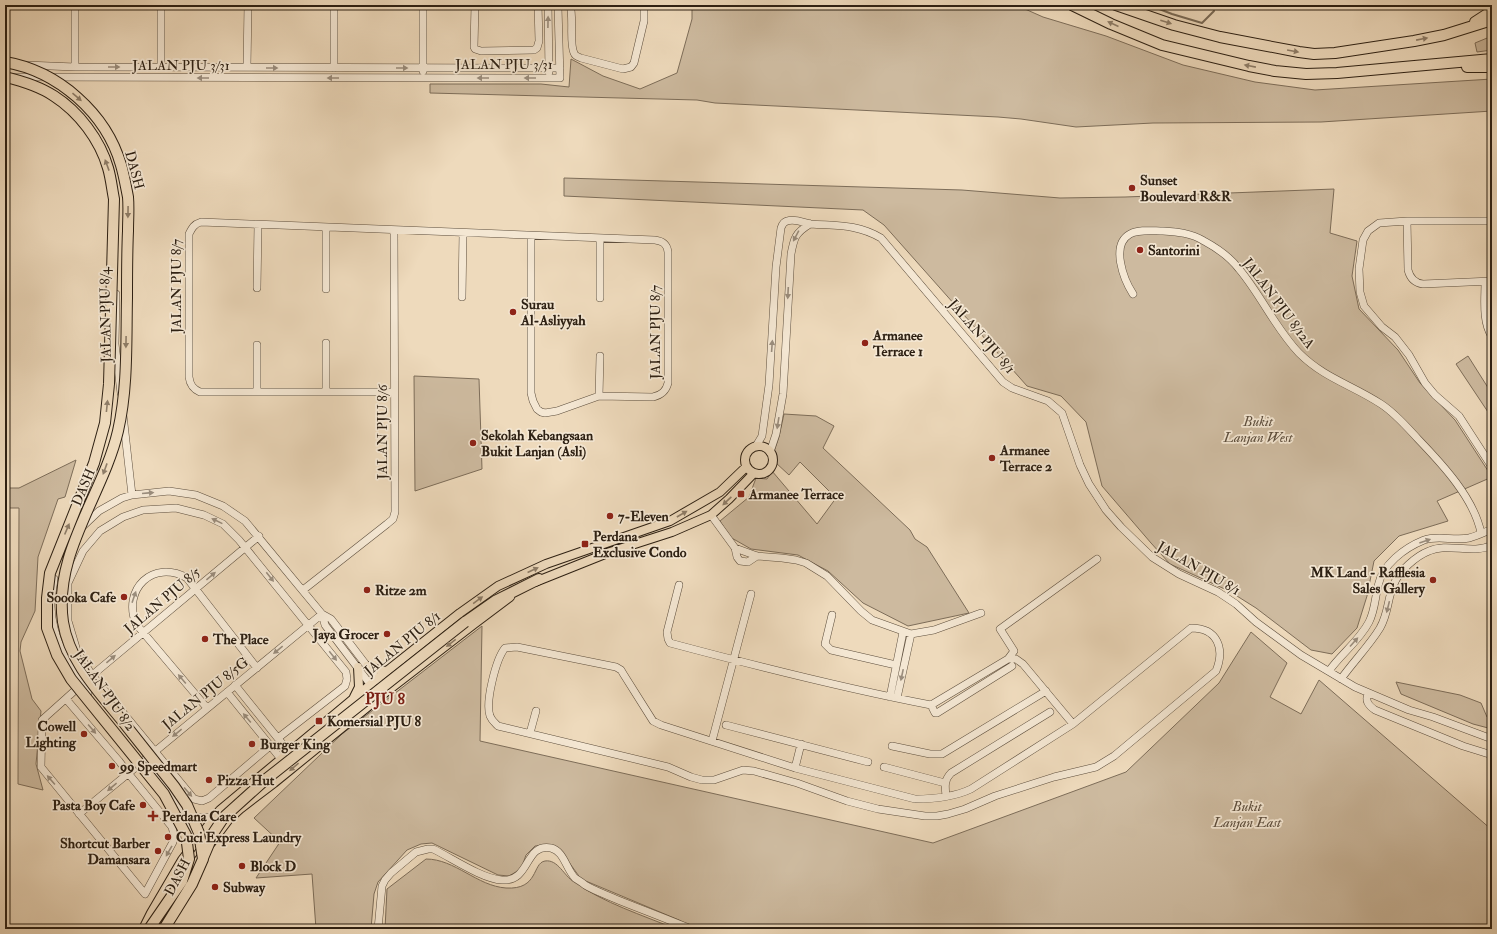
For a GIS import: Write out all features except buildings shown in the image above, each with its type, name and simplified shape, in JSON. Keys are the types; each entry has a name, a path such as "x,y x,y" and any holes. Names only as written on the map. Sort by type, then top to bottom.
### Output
{"highway":[{"path":"1072,5 1111,24 1162,45 1249,66 1306,74 1337,74 1492,59"},
{"path":"1116,5 1174,25 1220,37 1314,54 1335,53 1414,41 1465,29 1492,20"},
{"path":"1465,29 1492,11"},
{"name":"DASH","path":"5,62 36,70 78,97 96,118 110,138 121,164 128,200 125,392 117,432 105,472 71,550 64,576 62,598 63,623 71,648 82,671 174,786 186,805 199,833 203,858 192,884 164,929"},
{"path":"1387,68 1492,67"},
{"name":"DASH","path":"5,77 34,86 54,96 71,109 86,126 98,144 108,169 114,199 109,384 105,423 94,463 50,573 47,598 47,628 57,655 71,679 164,794 186,835 189,859 182,881 149,929"},
{"path":"203,858 214,832 224,816 265,780 465,622 495,601 539,579"}],"main road":[{"path":"756,446 764,447 770,452 772,460 770,468 763,473 754,473 746,467 745,457 751,448 756,446"},
{"name":"JALAN PJU 8/1","path":"143,929 191,847 220,810 386,671 460,613 498,586 546,564 670,521 720,492 746,467"},
{"name":"JALAN PJU 8/1","path":"155,929 184,880 229,819 386,692 486,615 539,579 610,552 672,532 711,515 754,473"},
{"path":"607,542 610,552"},
{"path":"367,666 386,671"},
{"path":"352,701 359,687 358,667"}],"street":[{"path":"75,5 75,67"},
{"path":"161,5 161,67"},
{"path":"247,68 248,5"},
{"path":"334,5 334,68"},
{"path":"422,5 423,77"},
{"path":"474,5 474,47 475,49 481,51 534,50 538,48 538,5"},
{"path":"548,5 549,78"},
{"path":"560,5 558,7 560,68"},
{"path":"570,5 572,12 573,52 581,58 623,69 631,67 634,63 644,21 644,5"},
{"name":"JALAN PJU 3/31","path":"5,65 247,68 560,68 560,78 5,77"},
{"name":"JALAN PJU 8/4","path":"114,183 118,236 115,344 132,495"},
{"path":"1492,220 1407,221 1379,223 1368,231 1363,240 1359,269 1360,292 1364,306 1382,327 1395,337 1425,383 1459,416 1492,467"},
{"name":"JALAN PJU 8/1","path":"756,446 762,436 769,385 777,254 781,228 784,222 797,221 810,224 863,229 881,238 1003,382 1012,388 1048,401 1062,413 1080,465 1089,484 1106,510 1136,543 1152,557 1179,574 1218,592 1301,655 1368,693 1409,710 1433,717 1492,739"},
{"path":"1407,221 1409,275 1415,282 1422,284 1489,282 1486,320 1488,331 1492,337"},
{"name":"JALAN PJU 8/7","path":"394,392 200,392 195,390 190,383 189,234 194,225 201,222 660,241 667,247 668,383 667,389 659,396 599,396 557,411 546,413 537,409 532,401 531,393 531,236"},
{"path":"770,452 776,434 783,394 791,254 796,235 801,229 810,224"},
{"path":"258,225 258,288"},
{"path":"326,227 326,289"},
{"name":"JALAN PJU 8/6","path":"303,590 392,519 395,512 394,230"},
{"name":"JALAN PJU 8/12A","path":"1133,294 1127,285 1122,271 1120,255 1124,241 1132,233 1152,231 1183,232 1203,240 1223,254 1239,268 1288,340 1310,364 1330,378 1362,393 1392,412 1430,451 1465,497 1474,512 1481,533"},
{"path":"462,298 463,233"},
{"path":"600,238 600,298"},
{"path":"777,254 791,254"},
{"path":"326,343 326,392"},
{"path":"257,392 258,345"},
{"path":"599,396 600,356"},
{"name":"JALAN PJU 8/2","path":"213,817 196,817 187,812 143,761 82,684 67,663 56,636 51,606 55,570 65,548 99,511 122,498 132,495 169,491 196,495 230,510 245,521 259,536 322,614 331,619 367,666 380,698"},
{"path":"270,746 209,798 202,801 194,799 92,675 77,652 68,621 68,583 83,551 100,531 123,517 143,510 176,508 204,515 223,524 246,547 346,672 347,679 345,686 278,738"},
{"path":"711,515 735,548 737,557 740,561 752,561 758,556 782,558 806,563 827,576 861,611 872,620 903,632 911,634 934,630 981,613"},
{"path":"1329,671 1337,659 1357,639 1368,623 1373,613 1378,585 1386,567 1409,547 1424,540 1434,538 1469,538 1492,529"},
{"name":"JALAN PJU 8/5","path":"79,814 41,768 42,720 92,675 259,536"},
{"path":"1469,538 1469,549"},
{"path":"1340,678 1367,646 1378,630 1385,617 1394,584 1402,573 1422,554 1434,549 1482,549 1492,545"},
{"path":"679,585 667,632 670,643 733,660 893,698 931,705 1008,659 1014,651 1000,629 1097,560"},
{"path":"207,708 136,624 132,612 132,604 138,588 148,577 163,572 174,573 187,578 257,668"},
{"path":"712,741 751,594"},
{"name":"JALAN PJU 8/2","path":"322,614 325,625 358,667 386,692"},
{"name":"JALAN PJU 8/5G","path":"79,814 322,614"},
{"path":"832,615 825,644 827,648 896,665"},
{"path":"1191,628 1199,628 1208,631 1216,639 1219,646 1220,656 1216,671 1114,756 1096,767 1054,776 995,796 965,809 937,816 918,815 878,809 847,801 790,781 754,771 742,770 714,780 702,780 668,767 498,726 492,721 490,716 488,696 500,658 506,648 516,647 616,667 621,670 653,721 661,725 712,741 795,768 915,799 930,799 962,793 971,789 1073,724 1191,628"},
{"path":"893,698 896,665 903,632"},
{"path":"893,698 911,634"},
{"path":"1008,659 1012,658 1019,661 1073,724"},
{"path":"931,705 935,712 938,713 1012,666"},
{"path":"235,685 289,752"},
{"path":"892,746 930,754 942,754 1046,691"},
{"path":"226,692 281,759"},
{"path":"1368,693 1366,698 1368,704 1375,710 1463,746 1492,755"},
{"path":"66,699 120,760 128,773 170,824 174,831 173,842 145,894 79,814"},
{"path":"530,733 536,711"},
{"path":"946,796 945,783 947,777 951,773 1050,712"},
{"path":"726,725 868,762"},
{"path":"795,768 801,744"},
{"name":"JALAN PJU 8/2","path":"143,761 187,823 191,835 191,847"},
{"path":"884,767 945,783"},
{"path":"378,929 382,886 391,873 416,852 433,849 481,874 504,880 519,875 536,851 546,848 552,848 558,852 575,878 590,888 691,929"}],"green space":[{"path":"692,5 1016,5 1043,17 1106,36 1183,65 1255,82 1315,90 1492,79 1492,111 1321,122 1153,123 1076,127 998,117 715,103 697,100 430,93 430,84 541,84 569,87 571,59 603,76 640,89 677,73 692,19"},
{"path":"1492,36 1492,50 1477,52 1475,43"},
{"name":"Bukit Lanjan West","path":"564,178 962,190 1060,198 1334,189 1330,233 1357,241 1352,276 1359,309 1398,350 1420,383 1455,420 1492,477 1437,501 1448,521 1399,536 1374,561 1367,596 1357,628 1332,654 1311,650 1256,608 1229,591 1170,564 1102,486 1086,422 1061,396 1027,386 884,225 863,210 564,196"},
{"path":"1468,356 1492,394 1492,418 1456,364"},
{"path":"414,376 479,379 482,469 415,491"},
{"path":"784,414 816,416 834,426 823,448 910,530 915,539 927,547 969,613 908,626 863,603 828,571 798,555 751,549 730,537 720,521 749,497 756,478 767,479 772,471 817,524 836,498 800,462 789,475 775,462 774,452"},
{"path":"76,460 65,497 58,499 38,557 35,611 21,642 20,651 32,699 41,711 36,764 43,790 18,784 19,508 5,508 5,488 19,488"},
{"name":"Bukit Lanjan East","path":"482,626 480,741 933,843 1126,772 1219,683 1251,632 1287,663 1270,697 1301,714 1319,680 1492,830 1492,929 695,929 679,920 581,879 561,851 547,845 535,846 526,855 521,869 509,876 498,875 432,843 421,844 407,850 378,882 374,894 371,929 316,929 312,874 256,878 280,842 254,818 342,734"},
{"path":"1396,682 1460,695 1481,703 1487,717 1492,719 1492,729 1473,724 1401,694"},
{"path":"426,859 447,863 485,883 506,888 524,885 533,876 541,863 550,861 557,865 574,882 598,896 676,929 385,929 387,889"}],"waterway":[{"path":"1149,5 1202,23 1214,11"}],"place":[{"name":"Sunset Boulevard R&R","path":"1132,188"},
{"name":"Santorini","path":"1140,250"},
{"name":"Surau Al-Asliyyah","path":"513,312"},
{"name":"Armanee Terrace 1","path":"865,343"},
{"name":"Sekolah Kebangsaan Bukit Lanjan (Asli)","path":"473,443"},
{"name":"Armanee Terrace 2","path":"992,458"},
{"name":"Armanee Terrace","path":"741,494"},
{"name":"7-Eleven","path":"610,516"},
{"name":"Perdana Exclusive Condo","path":"585,544"},
{"name":"MK Land - Rafflesia Sales Gallery","path":"1433,580"},
{"name":"Ritze 2m","path":"367,590"},
{"name":"Soooka Cafe","path":"124,597"},
{"name":"Jaya Grocer","path":"387,634"},
{"name":"The Place","path":"205,639"},
{"name":"Komersial PJU 8","path":"319,721"},
{"name":"Cowell Lighting","path":"84,734"},
{"name":"Burger King","path":"252,744"},
{"name":"99 Speedmart","path":"112,766"},
{"name":"Pizza Hut","path":"209,780"},
{"name":"Pasta Boy Cafe","path":"143,805"},
{"name":"Perdana Care","path":"153,816"},
{"name":"Cuci Express Laundry","path":"168,837"},
{"name":"Shortcut Barber Damansara","path":"158,851"},
{"name":"Block D","path":"242,866"},
{"name":"Subway","path":"215,887"}],"district":[{"name":"PJU 8","path":"385,698"}]}
